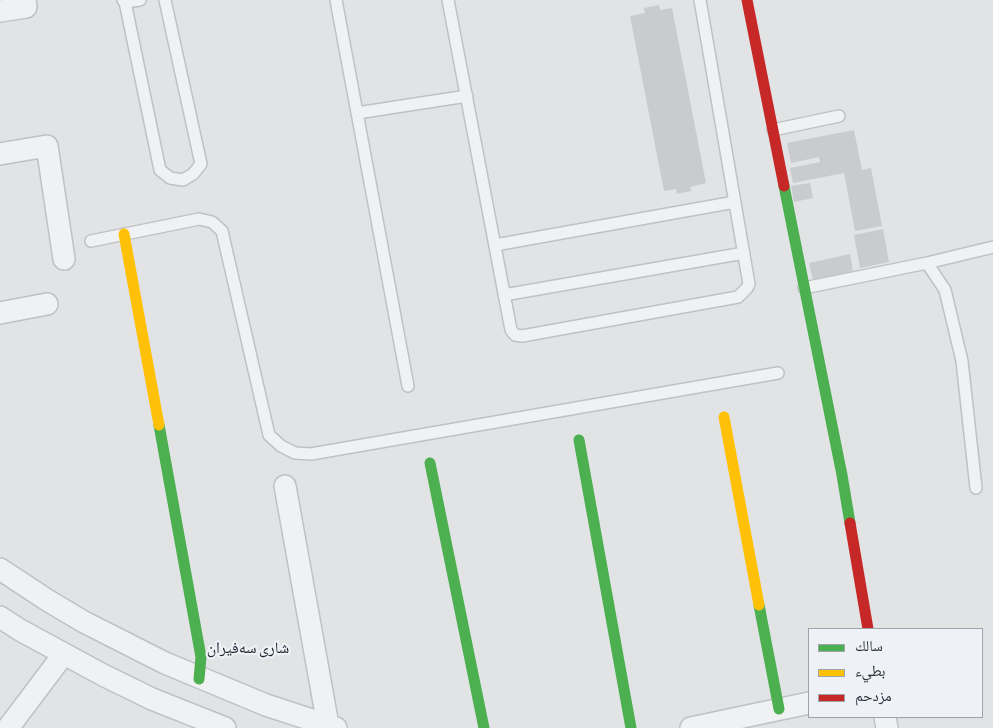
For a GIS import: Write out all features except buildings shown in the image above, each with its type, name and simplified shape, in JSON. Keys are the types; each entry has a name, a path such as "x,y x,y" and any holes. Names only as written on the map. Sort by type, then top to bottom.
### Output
{"street":[{"path":"0,11 26,7 25,0"},
{"path":"747,0 842,475 868,628"},
{"path":"0,154 47,146 64,259"},
{"path":"124,234 201,657 199,679"},
{"path":"0,313 47,304"},
{"path":"724,417 779,709"},
{"path":"579,440 631,728"},
{"path":"430,463 484,728"},
{"path":"0,569 84,622 124,644 199,679 266,705 332,726 286,486"},
{"path":"0,617 63,655 199,724 225,728"},
{"path":"8,728 63,655"},
{"path":"691,728 808,703"}],"lane":[{"path":"140,0 124,1 160,170 170,178 183,180 193,174 201,164 165,0"},
{"path":"336,0 408,386"},
{"path":"448,0 511,330 515,335 522,336 738,297 749,284 700,0"},
{"path":"357,114 466,96"},
{"path":"773,130 838,116"},
{"path":"494,245 735,202"},
{"path":"91,241 200,219 212,222 222,231 269,435 281,446 295,453 311,454 778,373"},
{"path":"804,288 927,263 993,247"},
{"path":"504,295 744,253"},
{"path":"927,263 945,290 962,361 976,488"}],"traffic: fast":[{"path":"784,186 850,523"},
{"path":"159,425 201,657 199,679"},
{"path":"579,440 631,728"},
{"path":"430,463 484,728"},
{"path":"759,605 779,709"}],"traffic: slow":[{"path":"124,234 159,425"},
{"path":"724,417 759,605"}],"traffic: jam":[{"path":"747,0 784,186"},
{"path":"850,523 868,628"}],"district":[{"name":"شاری سەفیران","path":"248,648"}]}
